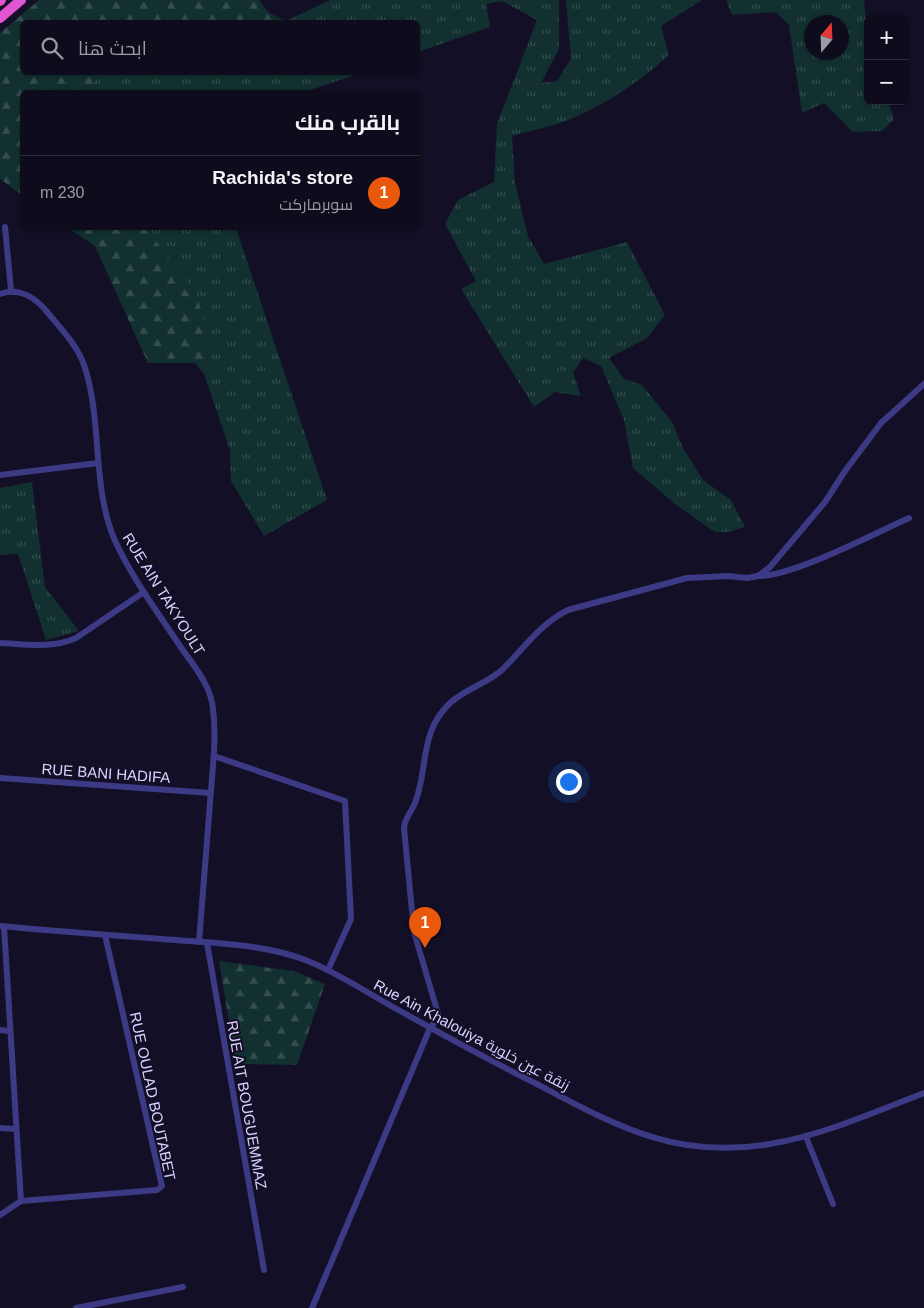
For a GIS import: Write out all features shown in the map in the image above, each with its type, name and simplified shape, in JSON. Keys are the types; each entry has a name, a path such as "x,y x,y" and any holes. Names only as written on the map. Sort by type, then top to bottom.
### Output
{"highway":[{"path":"0,18 21,0"}],"street":[{"path":"0,294 11,290 5,227"},
{"name":"RUE AIN TAKYOULT","path":"11,290 24,292 40,302 76,348 84,365 89,386 98,463 111,533 144,592 202,679 211,697 214,756 203,943"},
{"path":"758,576 770,567 825,502 845,471 881,423 924,384"},
{"path":"0,475 98,463"},
{"path":"312,1308 430,1028 439,1017 414,932 404,828 406,817 416,800 427,741 443,710 457,697 493,677 550,620 568,610 687,578 718,576 747,578 772,575 823,557 909,518"},
{"path":"0,643 43,646 65,643 144,592"},
{"path":"214,756 341,798 346,802 351,919 328,970"},
{"name":"RUE BANI HADIFA","path":"0,778 211,793"},
{"path":"0,1215 20,1201 2,927"},
{"name":"Rue Ain Khalouiya زنقة عين خلوية","path":"2,927 203,943 261,949 288,955 328,970 430,1028 606,1120 637,1133 683,1144 722,1148 768,1145 806,1137 924,1093"},
{"name":"RUE OULAD BOUTABET","path":"20,1201 157,1190 162,1186 105,935"},
{"name":"RUE AIT BOUGUEMMAZ","path":"203,943 264,1270"},
{"path":"0,1030 10,1031"},
{"path":"0,1128 16,1129"},
{"path":"806,1137 833,1204"},
{"path":"76,1308 183,1287"}],"green space":[{"path":"39,0 259,0 269,13 284,20 20,20 20,75 105,75 95,80 88,90 20,90 20,194 0,179 0,33"},
{"path":"330,0 559,0 559,49 541,83 557,81 571,59 566,0 702,0 661,26 669,55 636,82 601,104 575,117 512,136 515,183 528,236 544,264 627,242 665,315 647,338 609,358 624,379 642,385 672,422 683,448 703,480 731,500 745,527 728,532 715,532 676,505 633,468 624,420 601,366 583,358 573,373 581,396 555,392 534,407 461,289 476,281 445,224 458,200 494,182 497,124 537,20 502,1 486,4 490,27 420,51 420,20 288,20"},
{"path":"726,0 864,0 864,105 889,105 894,119 882,131 853,132 824,103 802,113 789,25 776,12 732,15"},
{"path":"105,75 355,75 310,90 88,90 95,80"},
{"path":"71,230 148,230 195,292 210,335 204,374 195,363 148,363 95,246"},
{"path":"147,230 237,230 327,500 264,536 231,481 230,450 204,374 210,335"},
{"path":"32,482 45,587 79,631 46,640 18,554 0,555 0,488"},
{"path":"219,961 294,971 325,984 297,1065 236,1064"}],"place":[{"name":"Rachida's store","path":"425,948"}]}
